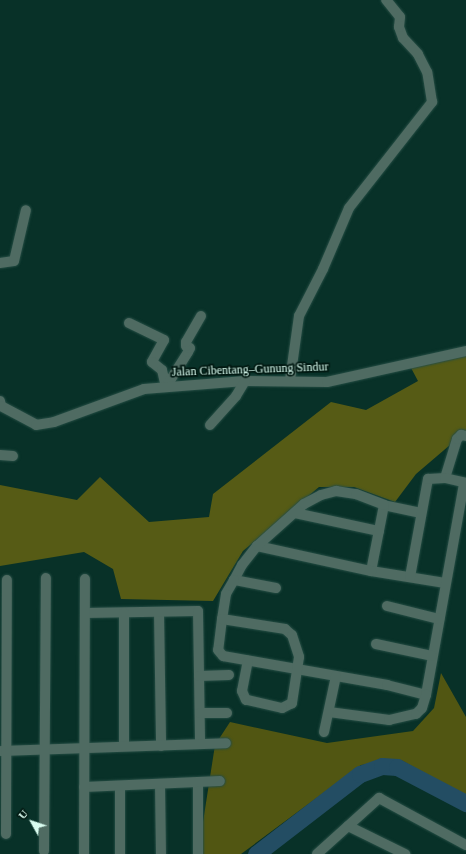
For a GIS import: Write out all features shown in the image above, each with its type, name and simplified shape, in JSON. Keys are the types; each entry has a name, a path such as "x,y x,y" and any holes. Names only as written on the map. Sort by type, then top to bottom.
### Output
{"street":[{"path":"290,380 299,316 324,269 349,208 432,102 428,72 418,54 403,38 399,27 400,17 386,0"},
{"path":"0,263 14,261 26,210"},
{"path":"166,387 188,352 190,348 186,346 186,342 202,316"},
{"path":"129,322 164,340 152,362 162,370 166,387"},
{"name":"Jalan Cibentang–Gunung Sindur","path":"0,407 36,425 54,422 144,389 245,381 290,380 327,382 466,351"},
{"path":"210,425 236,396 245,381"},
{"path":"445,478 457,439 461,436 466,436"},
{"path":"0,455 13,456"},
{"path":"329,712 389,720 416,714 422,708 426,695 445,583 465,483 445,478 428,479 410,577"},
{"path":"421,513 384,505 356,494 336,491 321,495 295,513 257,546 242,564 226,594 218,650 229,659 299,669 426,695"},
{"path":"371,571 384,505"},
{"path":"295,513 379,531"},
{"path":"257,546 371,571 445,583"},
{"path":"44,851 46,750 46,578"},
{"path":"84,854 85,579"},
{"path":"6,834 3,751 3,601 7,580"},
{"path":"234,580 276,588"},
{"path":"387,606 439,619"},
{"path":"85,613 198,611 200,744"},
{"path":"159,612 162,746"},
{"path":"124,613 124,746"},
{"path":"222,619 285,629 292,635 299,657 299,669 292,703 282,708 246,700 243,696 248,661"},
{"path":"376,644 432,656"},
{"path":"199,676 229,675"},
{"path":"324,732 336,676"},
{"path":"200,713 227,713"},
{"path":"3,751 84,749 124,746 226,744"},
{"path":"84,787 220,781"},
{"path":"198,783 198,854"},
{"path":"160,784 161,854"},
{"path":"120,786 120,854"},
{"path":"318,854 379,798 466,845"},
{"path":"348,826 405,854"}],"green space":[{"path":"466,354 466,440 457,439 416,474 395,502 354,487 319,487 243,551 213,601 121,599 113,569 84,552 0,566 0,485 77,500 100,477 149,522 209,517 213,494 331,402 366,410 418,381 410,366"},
{"path":"441,673 466,717 466,796 401,760 361,765 241,854 198,854 215,745 230,722 327,743 413,731 434,708"}],"waterway":[{"path":"256,854 360,774 382,766 397,767 466,803"}]}
